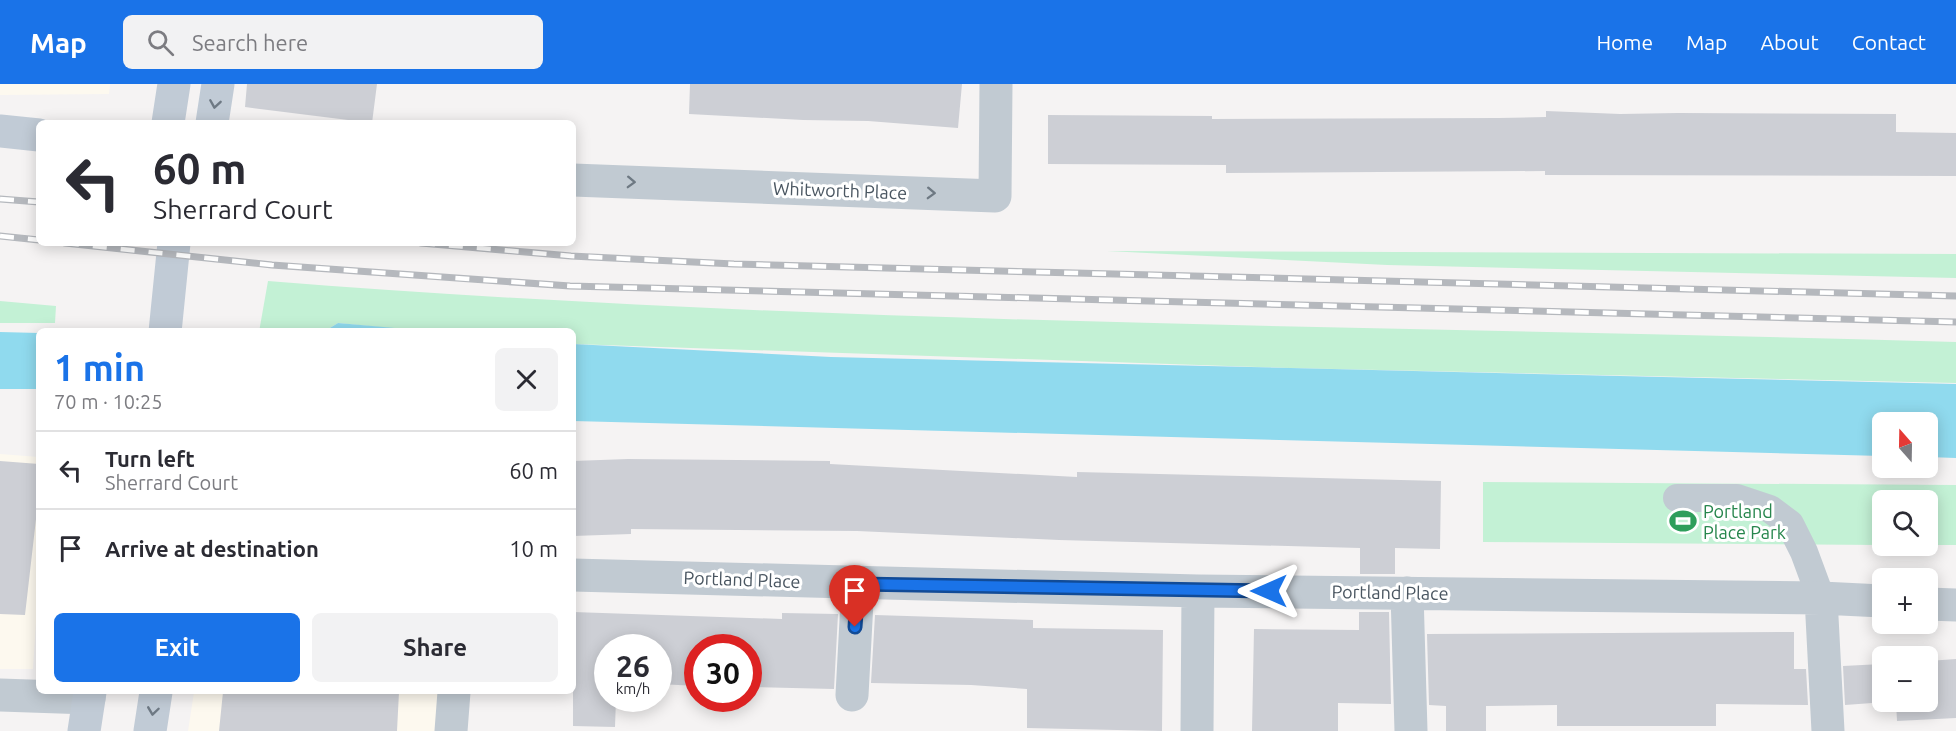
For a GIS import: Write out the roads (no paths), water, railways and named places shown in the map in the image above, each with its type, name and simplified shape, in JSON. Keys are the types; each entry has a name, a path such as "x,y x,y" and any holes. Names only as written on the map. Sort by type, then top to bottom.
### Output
{"main road":[{"path":"168,120 174,84"},
{"path":"212,120 218,84"},
{"path":"0,131 36,135"},
{"path":"165,328 174,246"},
{"path":"150,731 156,694"},
{"path":"84,731 90,695"}],"street":[{"name":"Whitworth Place","path":"576,180 995,196 996,84"},
{"name":"Portland Place","path":"576,575 1198,591 1872,601"},
{"path":"852,695 858,584"},
{"path":"1197,731 1198,591"},
{"path":"1407,593 1411,731"},
{"path":"1821,598 1828,731"},
{"path":"1938,605 1956,606"},
{"path":"451,731 454,694"},
{"path":"0,695 90,695"}],"lane":[{"path":"1677,498 1737,498 1770,509 1790,524 1804,552 1821,598"}],"water":[{"path":"338,323 395,328 330,328"},
{"path":"0,332 36,333 36,389 0,389"},
{"path":"576,344 831,357 1956,384 1956,458 1938,457 1938,412 1872,412 1872,456 576,421"}],"railway":[{"path":"0,199 36,202"},
{"path":"0,236 36,240"},
{"path":"93,246 272,265 570,286 1956,322"},
{"path":"456,246 571,256 734,264 1956,296"}],"place":[{"name":"Portland Place Park","path":"1683,521"}]}
